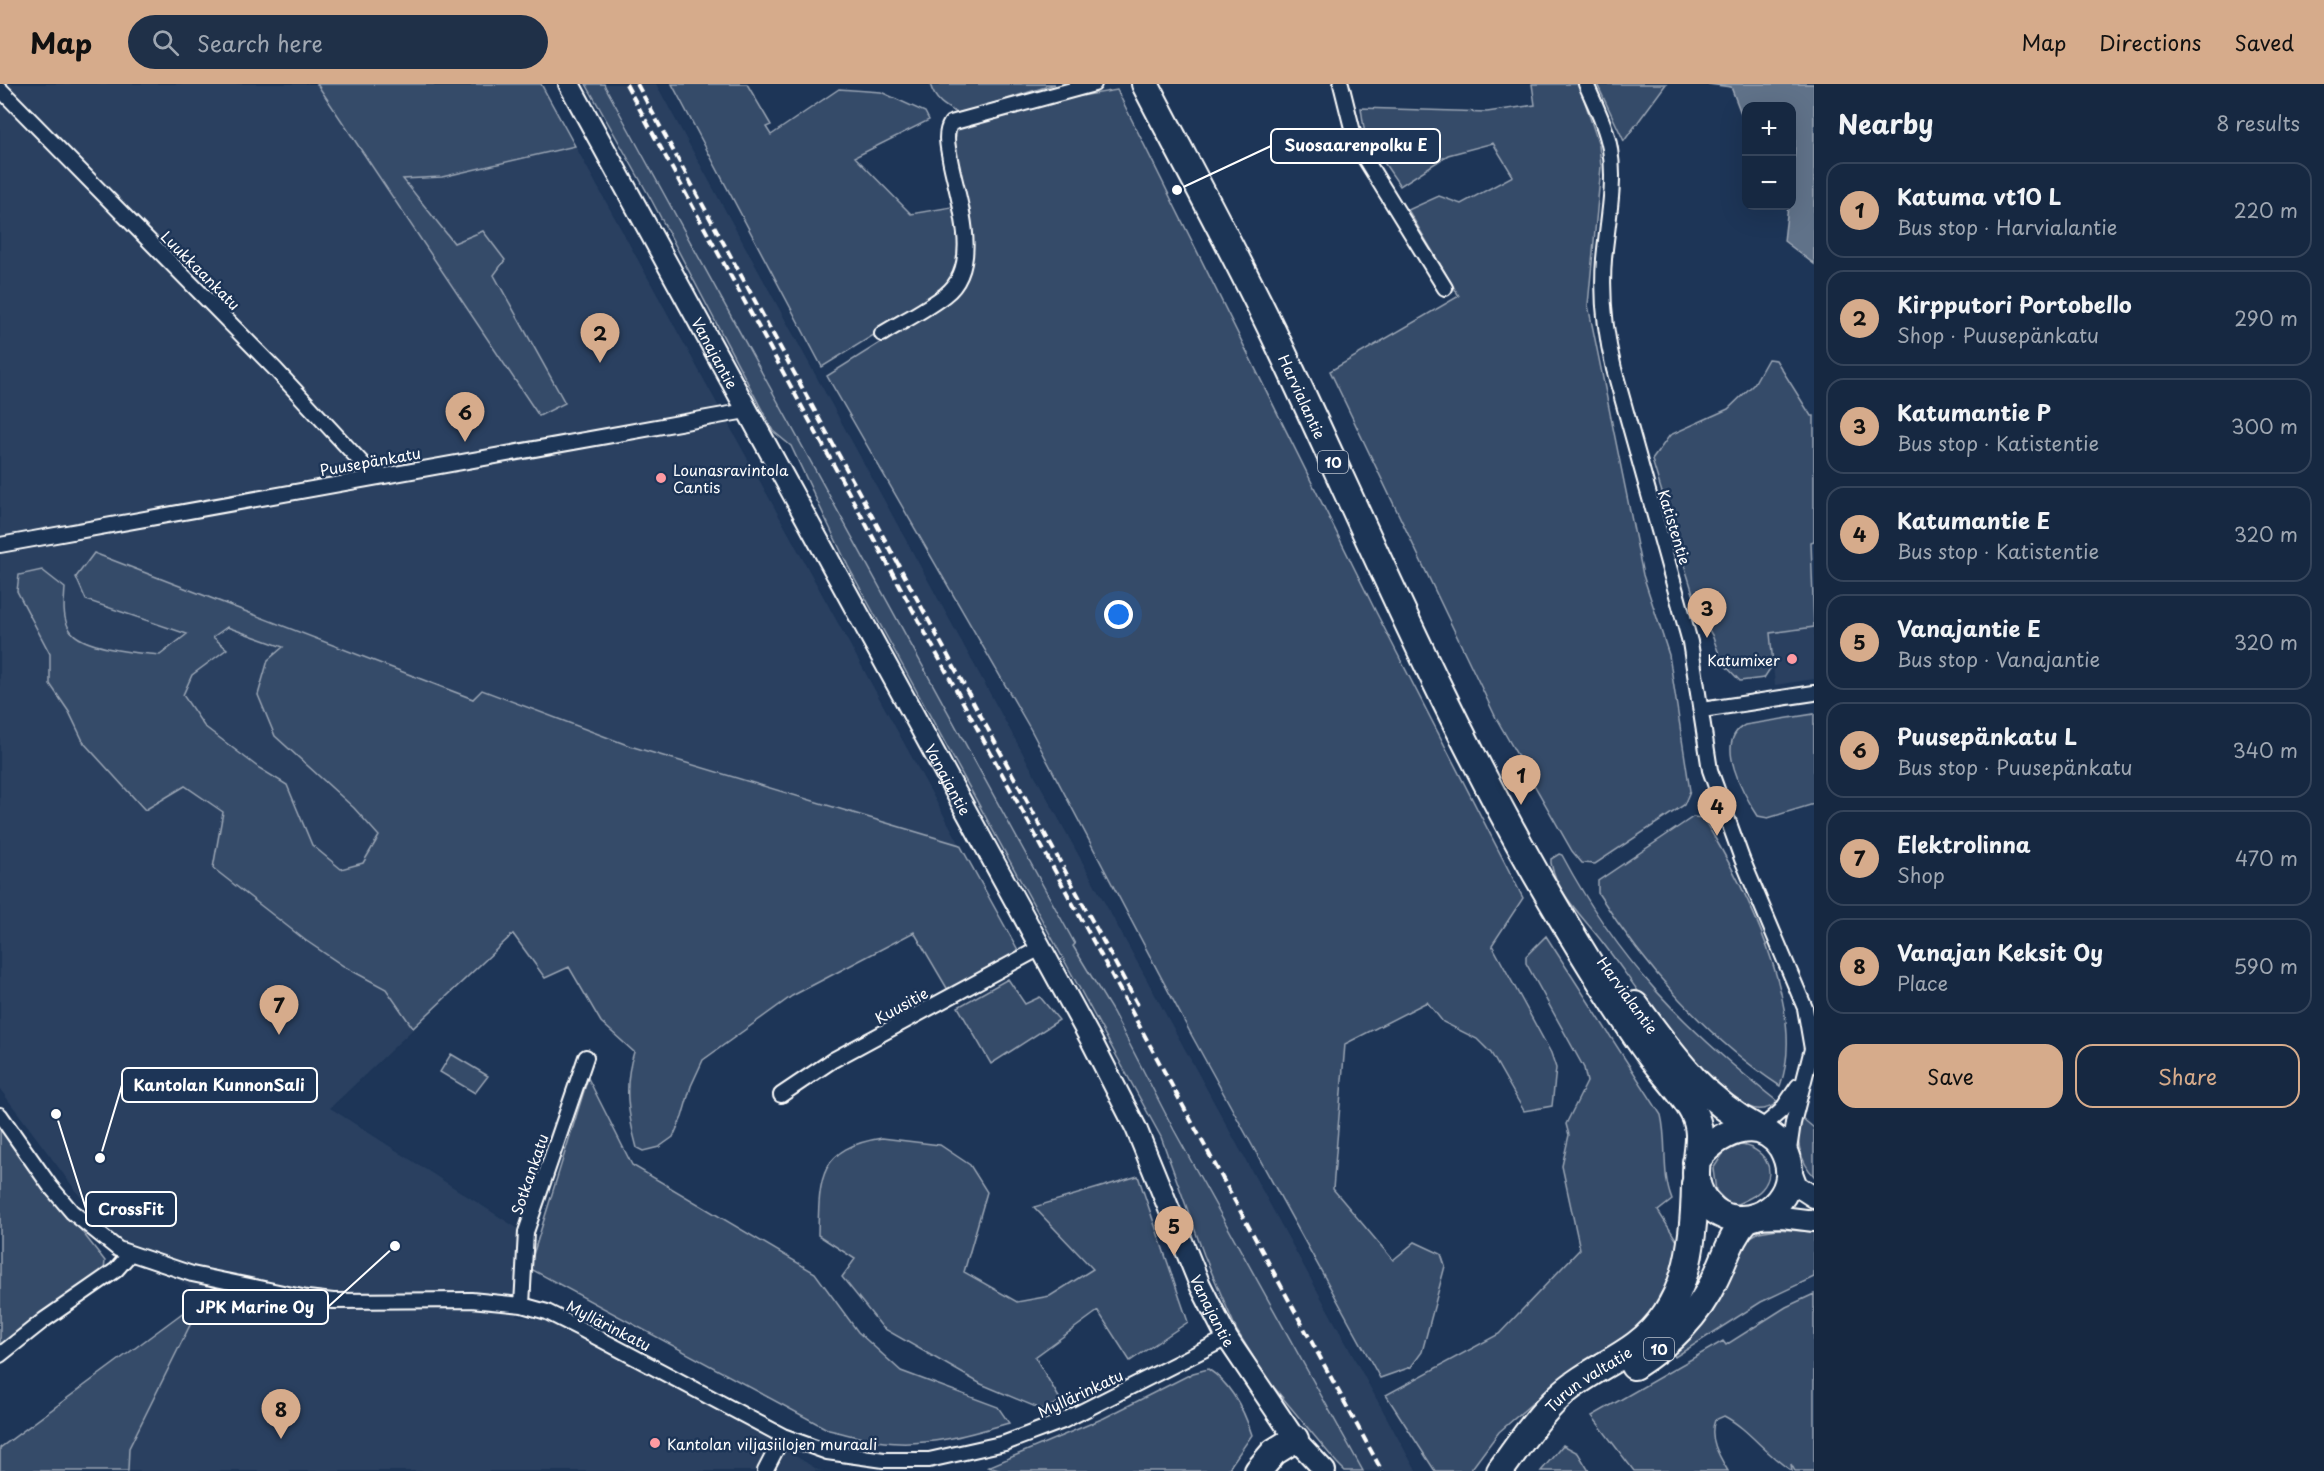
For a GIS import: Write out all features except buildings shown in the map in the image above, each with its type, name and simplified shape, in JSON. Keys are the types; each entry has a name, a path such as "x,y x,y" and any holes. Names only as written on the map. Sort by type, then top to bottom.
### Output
{"highway":[{"name":"Harvialantie","path":"1144,84 1277,342 1445,699 1518,842 1613,1002 1695,1116 1699,1140 1696,1173"},
{"name":"Harvialantie","path":"1518,842 1682,1069 1721,1106 1759,1129"},
{"name":"10","path":"1748,1219 1767,1210 1781,1197 1789,1177 1788,1163 1779,1143 1759,1129"},
{"path":"1748,1219 1732,1221 1724,1218 1708,1204 1696,1173 1711,1144 1726,1135 1759,1129"},
{"name":"Turun valtatie","path":"1500,1471 1531,1428 1560,1396 1637,1344 1665,1316 1683,1281 1689,1260 1694,1228 1696,1173"},
{"name":"Turun valtatie","path":"1500,1471 1556,1421 1670,1339 1701,1303 1713,1283 1732,1239 1748,1219"},
{"path":"1258,1471 1274,1452 1295,1439"}],"street":[{"name":"Vanajantie","path":"569,84 1136,1128 1200,1285 1227,1338 1295,1439 1325,1471"},
{"path":"882,334 947,294 958,279 965,256 965,229 947,143 951,123 1094,84"},
{"path":"1341,84 1356,144 1445,288"},
{"name":"Katistentie","path":"1586,84 1604,125 1610,150 1612,176 1602,297 1604,325 1616,380 1690,642 1710,770 1719,799 1805,1008 1812,1049 1793,1123 1788,1163"},
{"name":"Luukkaankatu","path":"0,89 276,370 375,477"},
{"name":"Puusepänkatu","path":"0,545 746,411"},
{"path":"1702,711 1814,693"},
{"name":"Kuusitie","path":"781,1095 833,1060 1040,948"},
{"name":"Sotkankatu","path":"522,1305 526,1232 586,1057"},
{"name":"Katistentie","path":"1759,1129 1781,1111 1806,1074"},
{"name":"Myllärinkatu","path":"0,1115 50,1186 72,1212 101,1237 130,1254 192,1274 308,1298 333,1301 471,1300 522,1305 547,1312 783,1437 826,1452 884,1460 928,1460 1005,1443 1063,1421 1227,1338"},
{"path":"1788,1163 1797,1186 1814,1197"},
{"path":"1748,1219 1782,1217 1814,1221"},
{"path":"0,1355 44,1320 116,1270 130,1254"},
{"path":"765,1471 783,1437"}],"shaded area":[{"path":"0,84 541,84 986,892 792,996 703,1060 653,1068 601,1022 569,967 545,978 513,934 330,1108 537,1241 516,1315 550,1322 754,1430 818,1470 824,1471 128,1471 129,1448 204,1297 106,1231 0,1089"},
{"path":"317,84 541,84 575,146 442,177 403,179 454,243 483,231 505,260 494,275 565,403 539,416"},
{"path":"586,84 604,84 1075,944 1073,946 1113,1012 1174,1130 1363,1471 1345,1471 1337,1463 1267,1379 1237,1331 1204,1255 1161,1137 848,566 791,446 773,431 652,201"},
{"path":"605,84 656,84 1416,1471 1363,1471 1113,1012 1072,945 1075,943"},
{"path":"672,84 747,84 771,125 766,127 771,135 839,89 881,92 925,112 929,120 855,157 911,214 957,206 961,251 952,282 945,291 822,367"},
{"path":"930,84 1055,84 959,114 941,102"},
{"path":"1532,84 1579,84 1599,145 1601,167 1588,305 1643,575 1669,655 1690,791 1684,805 1595,864 1582,863 1572,851 1496,718 1330,371 1459,296 1408,210 1439,196 1461,204 1513,176 1493,143 1448,155 1400,186 1365,135 1361,108 1487,112 1535,105"},
{"path":"1597,84 1666,84 1624,141"},
{"path":"1708,84 1814,84 1814,264 1784,241 1788,210 1796,210 1796,102 1742,102 1742,116 1731,87"},
{"path":"1117,90 1376,612 1523,898 1492,945 1551,1053 1556,1068 1552,1106 1524,1111 1491,1053 1477,1039 1443,1022 1427,1002 1345,1044 1333,1189 1393,1260 1415,1242 1441,1254 1445,1266 1422,1352 1411,1367 1380,1378 1192,1036 1031,730 827,376 950,299 963,284 970,257 953,134 956,127 1069,98"},
{"path":"1768,359 1776,360 1811,416 1814,416 1814,541 1811,542 1814,627 1770,633 1773,664 1764,678 1740,681 1722,662 1712,635 1699,613 1652,460 1670,435 1728,409 1754,384"},
{"path":"94,553 473,699 482,690 630,746 960,845 1018,950 1016,955 948,990 914,932 792,996 703,1060 673,1137 659,1147 643,1151 637,1148 628,1100 629,1076 634,1052 601,1022 569,967 545,978 513,934 413,1028 386,989 345,967 305,940 213,868 223,812 185,786 145,810 84,743 69,712 50,684 50,654 17,591 19,575 42,570 65,588 64,610 67,625 76,636 86,642 112,649 160,655 187,634 86,600 76,577","holes":["227,627 283,647 268,660 258,695 275,736 354,808 379,836 363,863 341,869 312,845 287,785 259,768 204,726 183,695 192,675 227,649 213,637"]},
{"path":"1814,627 1814,679 1775,685 1770,633"},
{"path":"1814,714 1814,804 1768,818 1758,816 1734,769 1731,755 1736,733 1745,725"},
{"path":"1693,817 1703,818 1736,877 1753,911 1779,985 1786,1021 1787,1055 1780,1086 1727,1046 1679,999 1636,948 1598,893 1598,881"},
{"path":"1559,854 1562,855 1607,928 1656,991 1683,1020 1778,1102 1764,1109 1749,1107 1730,1096 1690,1058 1565,896 1551,863 1551,859"},
{"path":"1546,936 1661,1115 1667,1179 1672,1200 1658,1211 1679,1244 1677,1264 1642,1327 1567,1373 1499,1432 1470,1471 1435,1471 1386,1395 1499,1334 1580,1249 1562,1166 1569,1135 1566,1124 1587,1082 1584,1068 1526,963 1526,956"},
{"path":"1008,979 1025,1004 1040,997 1059,1020 991,1064 958,1007"},
{"path":"451,1054 488,1076 475,1093 440,1072"},
{"path":"588,1078 632,1165 815,1273 858,1332 901,1371 998,1407 1009,1423 963,1436 916,1443 877,1441 829,1430 529,1268"},
{"path":"1802,1118 1814,1128 1814,1176 1805,1164 1798,1141"},
{"path":"0,1127 105,1261 104,1271 0,1350"},
{"path":"882,1138 940,1145 970,1165 987,1192 964,1272 1017,1302 1050,1296 1093,1269 1034,1207 1138,1176 1188,1322 1130,1361 1098,1311 1035,1357 1061,1401 1043,1410 981,1384 883,1328 842,1277 855,1259 818,1235 819,1198 826,1169 834,1158 845,1150"},
{"path":"1740,1145 1755,1150 1766,1160 1769,1174 1759,1192 1732,1207 1716,1191 1713,1169 1724,1152"},
{"path":"1777,1229 1814,1232 1814,1277 1761,1302 1675,1357 1672,1352 1717,1302 1749,1238 1759,1232"},
{"path":"1814,1294 1814,1471 1795,1471 1791,1464 1792,1471 1742,1428 1724,1416 1715,1420 1713,1433 1715,1447 1728,1471 1634,1471 1592,1416 1723,1341 1726,1345 1786,1307"},
{"path":"204,1297 129,1448 128,1471 0,1471 0,1448"},
{"path":"1208,1369 1223,1382 1235,1398 1252,1435 1227,1471 1002,1471 988,1467 1104,1418 1193,1373"},
{"path":"1563,1445 1578,1453 1589,1471 1541,1471"}],"railway":[{"path":"626,84 1382,1471"},
{"path":"637,84 1139,1007"}],"place":[{"name":"Suosaarenpolku E","path":"1177,190"},
{"name":"Kirpputori Portobello","path":"600,363"},
{"name":"Puusepänkatu L","path":"465,442"},
{"name":"Lounasravintola Cantis","path":"661,478"},
{"name":"Katumantie P","path":"1707,638"},
{"name":"Katumixer","path":"1792,659"},
{"name":"Katuma vt10 L","path":"1521,805"},
{"name":"Katumantie E","path":"1717,836"},
{"name":"Elektrolinna","path":"279,1035"},
{"name":"CrossFit","path":"56,1114"},
{"name":"Kantolan KunnonSali","path":"100,1158"},
{"name":"JPK Marine Oy","path":"395,1246"},
{"name":"Vanajantie E","path":"1174,1256"},
{"name":"Vanajan Keksit Oy","path":"281,1439"},
{"name":"Kantolan viljasiilojen muraali","path":"655,1443"}]}
